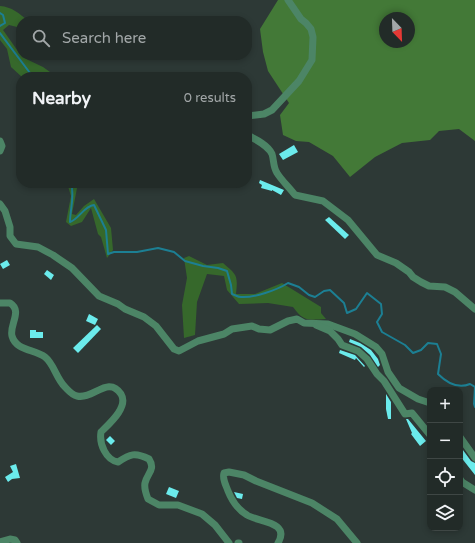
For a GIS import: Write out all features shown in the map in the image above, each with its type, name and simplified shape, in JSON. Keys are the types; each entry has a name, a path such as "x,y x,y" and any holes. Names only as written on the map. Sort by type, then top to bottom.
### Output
{"street":[{"path":"252,115 264,114 272,110 299,81 312,60 313,37 311,29 301,19 288,0"},
{"path":"252,138 267,148 272,154 274,167 277,173 295,195 323,201 348,220 377,255 396,263 409,272 413,277 429,286 445,287 455,292 475,309"},
{"path":"0,141 2,146 0,151"},
{"path":"0,204 5,211 10,227 10,236 16,244 38,247 53,255 72,268 99,296 144,317 156,326 174,349 179,350 198,341 224,334 232,329 252,326 258,329 270,330 288,321 297,319 304,323 328,324 355,334 376,347 382,354 388,372 399,388 418,399 427,402"},
{"path":"0,303 10,303 16,308 12,332 16,344 47,358 61,383 73,394 77,396 90,395 109,386 120,393 123,400 122,404 119,411 101,432 100,436 102,444 106,455 114,461 118,462 128,455 137,455 149,459 152,470 146,480 144,488 148,499 159,505 178,505 202,514 215,525 230,543"},
{"path":"315,324 330,331 342,345 358,351 367,359 377,374 384,381 405,414 412,413 427,431"},
{"path":"463,441 475,458"},
{"path":"278,543 280,540 280,532 276,525 268,521 251,518 232,500 223,478 224,473 229,472 244,475 312,503 335,517 357,543"},
{"path":"463,483 475,490"},
{"path":"0,542 10,539 15,540 17,543"}],"green space":[{"path":"278,0 475,0 475,141 459,129 439,131 430,140 402,143 375,157 350,177 333,156 309,142 296,141 283,135 280,115 289,103 268,71 263,52 260,29"},
{"path":"0,6 15,11 23,16 16,16 16,27 9,25 3,30 16,48 16,60 28,60 50,72 16,72 11,67 7,49 0,40"},
{"path":"69,188 77,188 72,214 76,215 84,206 94,199 111,228 113,250 107,258 101,237 98,234 91,208 82,222 71,226 66,222 71,196"},
{"path":"189,256 207,265 223,263 236,276 236,294 255,294 282,283 321,307 321,313 326,319 315,320 304,318 293,307 268,303 239,304 227,290 224,276 207,274 197,302 195,335 184,338 182,305 187,278 184,258"}],"building":[{"path":"294,145 298,152 283,160 279,154"},
{"path":"260,180 284,190 281,195 272,190 261,188 262,185 259,183"},
{"path":"329,217 349,235 345,239 325,220"},
{"path":"7,260 10,265 3,269 0,264"},
{"path":"47,270 54,275 51,280 44,274"},
{"path":"89,314 98,319 95,325 86,321"},
{"path":"97,325 101,329 78,353 73,348"},
{"path":"30,330 43,332 43,338 30,338"},
{"path":"350,339 371,350 378,359 380,365 378,367 370,355 361,347 349,342"},
{"path":"340,350 355,355 365,366 364,367 356,358 355,360 339,353"},
{"path":"386,394 391,402 391,419 388,419 386,409"},
{"path":"406,419 408,419 426,441 420,446 411,434 412,433"},
{"path":"110,436 115,441 111,445 106,440"},
{"path":"463,450 471,461 475,463 475,475 463,460"},
{"path":"16,464 20,478 12,479 8,482 5,477 13,472 10,466"},
{"path":"169,487 179,491 176,498 166,494"},
{"path":"234,492 243,494 242,499 237,498"}],"waterway":[{"path":"0,13 3,15 5,23 0,26"},
{"path":"0,33 16,54"},
{"path":"20,60 29,72"},
{"path":"72,188 70,222 87,208 94,205 106,230 108,254 114,252 137,252 158,248 174,252 185,261 227,271 232,294 240,297 265,293 288,283 299,287 309,295 315,297 324,291 330,290 344,303 347,313 356,309 367,293 381,304 382,314 377,322 382,332 405,345 413,353 421,350 428,343 437,344 441,354 438,374 453,384 461,386 470,384 475,387 475,407"}]}
